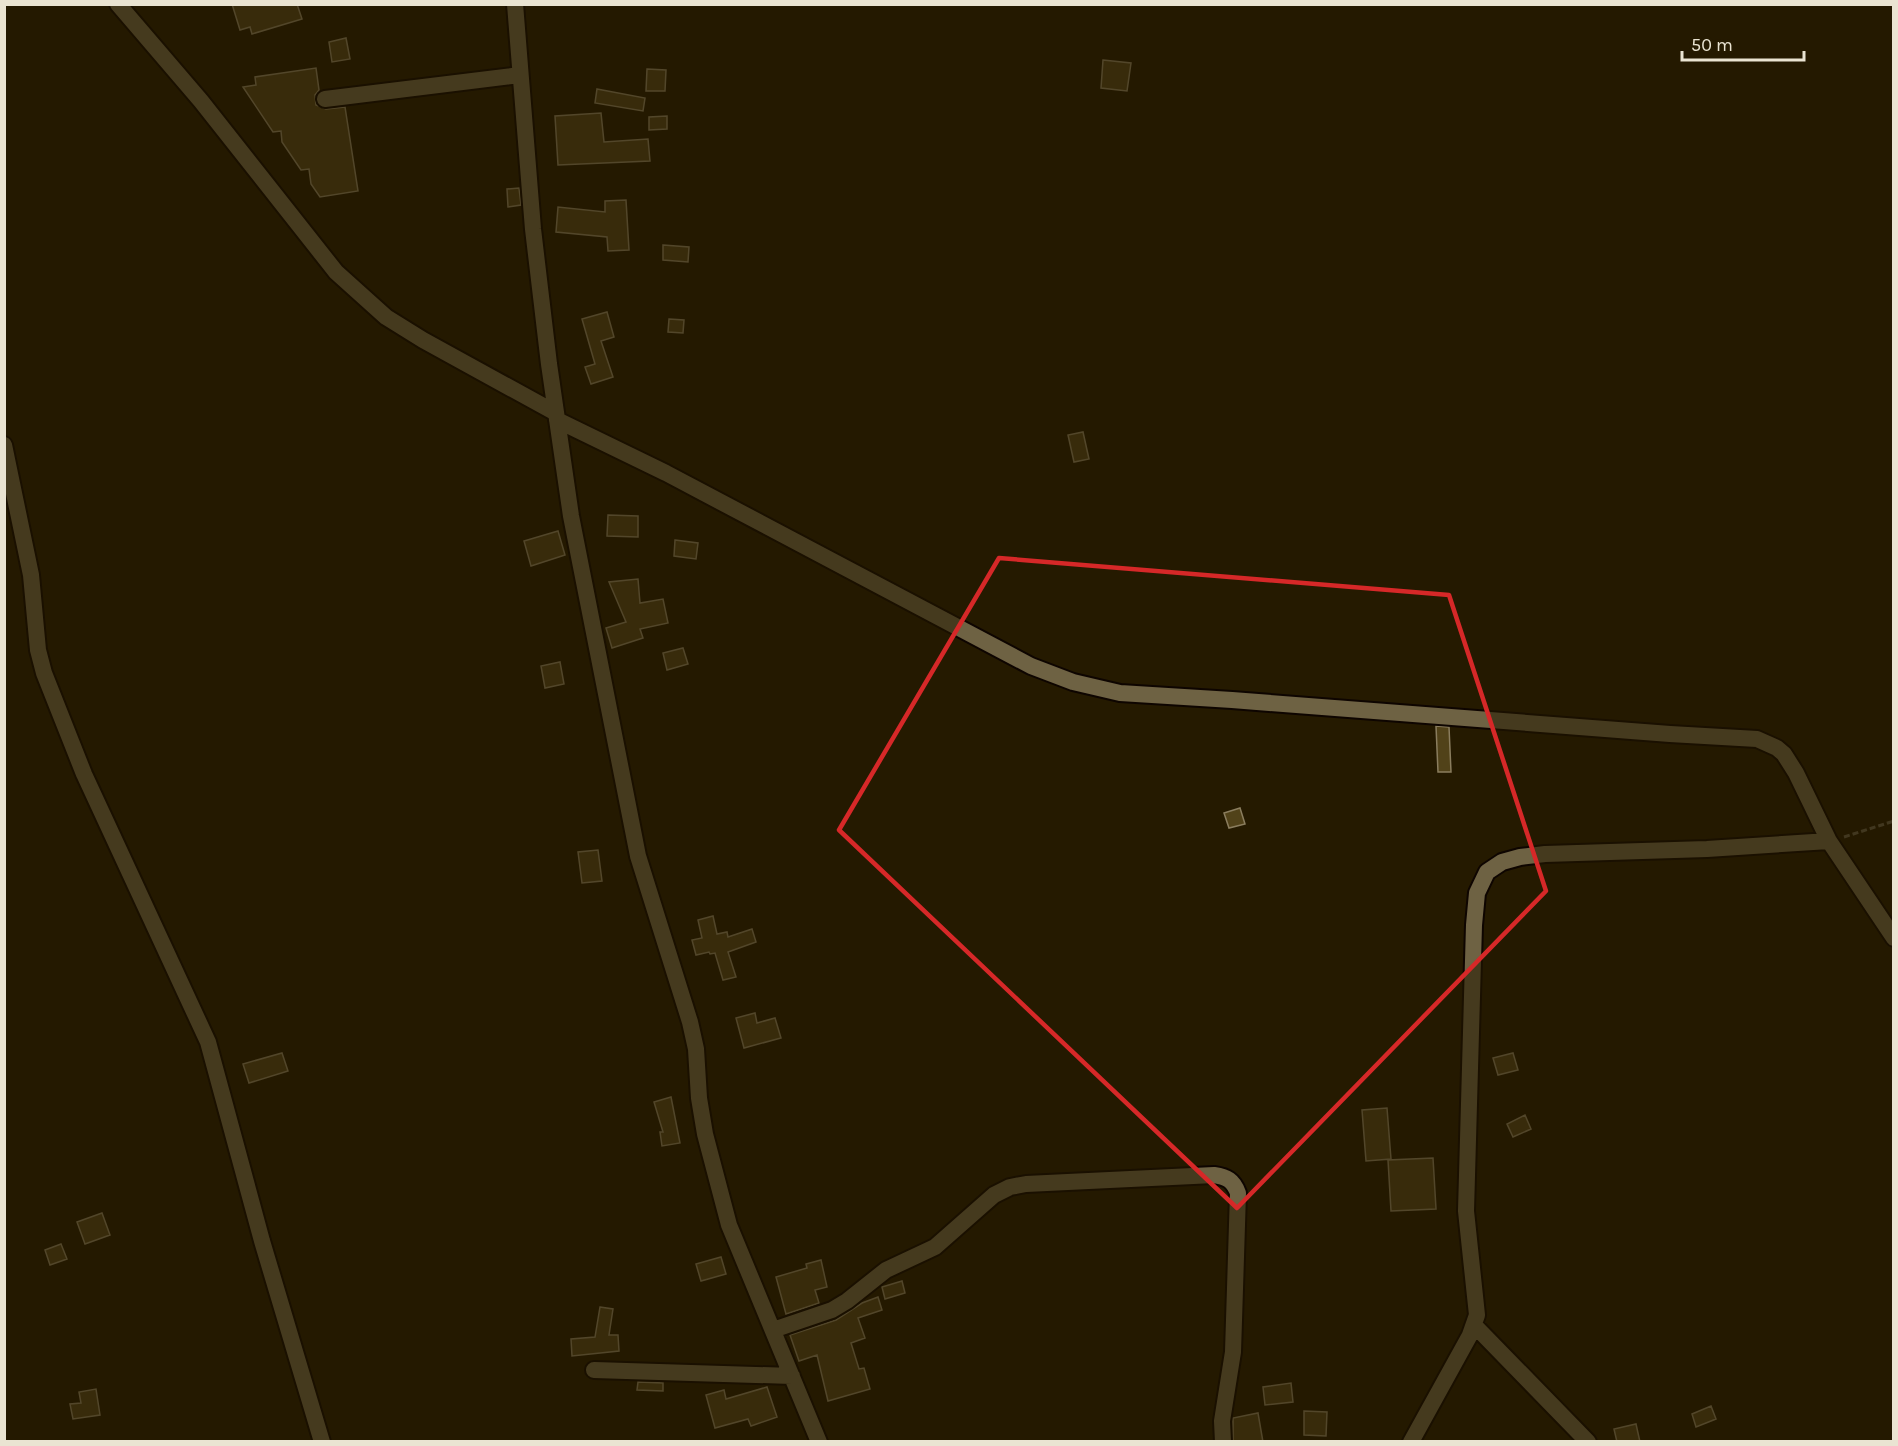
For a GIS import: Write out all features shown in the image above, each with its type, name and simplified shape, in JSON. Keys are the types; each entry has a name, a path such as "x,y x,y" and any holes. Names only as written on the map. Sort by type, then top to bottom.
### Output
{"street":[{"path":"118,4 201,101 336,273 396,323 557,416 1031,666 1072,682 1120,693 1757,739 1777,748 1784,754 1837,839 1893,938"},
{"path":"515,4 533,229 571,516 636,849 690,1022 696,1049 703,1122 729,1225 819,1442"},
{"path":"325,99 520,75"},
{"path":"4,445 31,575 38,650 44,673 84,774 208,1042 262,1241 322,1442"},
{"path":"1411,1442 1475,1326 1477,1300 1466,1211 1477,894 1487,872 1502,862 1545,854 1707,849 1837,839"},
{"path":"773,1330 821,1315 847,1301 886,1270 935,1247 994,1196 1010,1187 1038,1183 1214,1175 1226,1177 1234,1183 1238,1193 1233,1352 1222,1421 1223,1442"},
{"path":"1475,1326 1588,1442"},
{"path":"594,1370 792,1376"}],"path":[{"path":"1837,839 1893,821"}],"highlighted area":[{"path":"999,558 1449,595 1546,891 1237,1208 839,830"}],"building":[{"path":"232,4 297,4 302,19 252,34 250,27 240,30"},
{"path":"346,38 350,59 332,62 329,42"},
{"path":"1103,60 1131,63 1127,91 1101,88"},
{"path":"316,68 319,90 315,95 316,105 326,109 345,107 358,191 320,197 311,184 309,169 301,170 282,142 281,131 273,132 243,87 256,85 255,77"},
{"path":"647,69 666,70 665,91 646,91"},
{"path":"597,89 645,98 643,111 595,103"},
{"path":"601,113 604,142 648,139 650,161 558,165 555,116"},
{"path":"667,116 667,129 649,130 649,117"},
{"path":"519,188 521,205 508,207 507,189"},
{"path":"626,200 629,250 608,251 607,237 556,232 558,207 605,212 605,201"},
{"path":"663,245 689,247 688,262 663,260"},
{"path":"607,312 614,337 601,341 613,377 591,384 585,367 595,364 582,319"},
{"path":"669,319 684,320 683,333 668,332"},
{"path":"1083,432 1089,459 1074,462 1068,435"},
{"path":"608,515 638,516 638,537 607,536"},
{"path":"558,531 565,555 531,566 524,541"},
{"path":"675,540 698,543 696,559 674,556"},
{"path":"638,579 640,603 663,599 668,623 640,629 643,638 612,648 606,628 626,622 609,582"},
{"path":"683,648 688,664 667,670 663,653"},
{"path":"560,662 564,684 545,688 541,666"},
{"path":"1436,726 1449,727 1451,772 1438,772"},
{"path":"1240,808 1245,824 1229,828 1224,813"},
{"path":"598,850 602,881 582,883 578,852"},
{"path":"713,916 717,934 727,932 728,937 752,929 756,942 728,952 736,977 723,980 715,953 696,955 692,940 702,938 698,920"},
{"path":"755,1013 757,1023 775,1018 781,1038 744,1048 736,1018"},
{"path":"282,1053 288,1071 249,1083 243,1064"},
{"path":"1513,1053 1518,1070 1498,1075 1493,1058"},
{"path":"671,1097 680,1143 662,1146 660,1132 663,1132 654,1102"},
{"path":"1387,1108 1391,1159 1366,1161 1362,1110"},
{"path":"1525,1115 1531,1129 1513,1137 1507,1124"},
{"path":"1433,1158 1436,1209 1391,1211 1388,1160"},
{"path":"102,1213 110,1235 85,1244 77,1222"},
{"path":"61,1244 67,1259 50,1265 45,1250"},
{"path":"721,1257 726,1274 701,1281 696,1264"},
{"path":"821,1260 827,1287 815,1290 819,1303 786,1314 776,1277 807,1268 806,1264"},
{"path":"902,1281 905,1293 885,1299 882,1287"},
{"path":"878,1297 882,1310 858,1318 865,1338 851,1343 859,1369 864,1368 870,1389 828,1401 817,1355 799,1361 790,1335 836,1320 862,1303"},
{"path":"600,1307 613,1309 609,1335 618,1335 619,1351 572,1356 571,1339 595,1337"},
{"path":"638,1382 663,1383 663,1391 637,1390"},
{"path":"1291,1383 1293,1402 1265,1405 1263,1387"},
{"path":"767,1387 777,1417 751,1426 748,1419 715,1428 706,1395 724,1390 726,1399"},
{"path":"96,1389 100,1415 73,1419 70,1404 81,1403 79,1392"},
{"path":"1711,1406 1716,1419 1696,1427 1692,1414"},
{"path":"1304,1411 1327,1412 1326,1436 1304,1435"},
{"path":"1258,1413 1263,1442 1233,1442 1233,1418"},
{"path":"1636,1424 1640,1442 1617,1442 1614,1429"}]}
